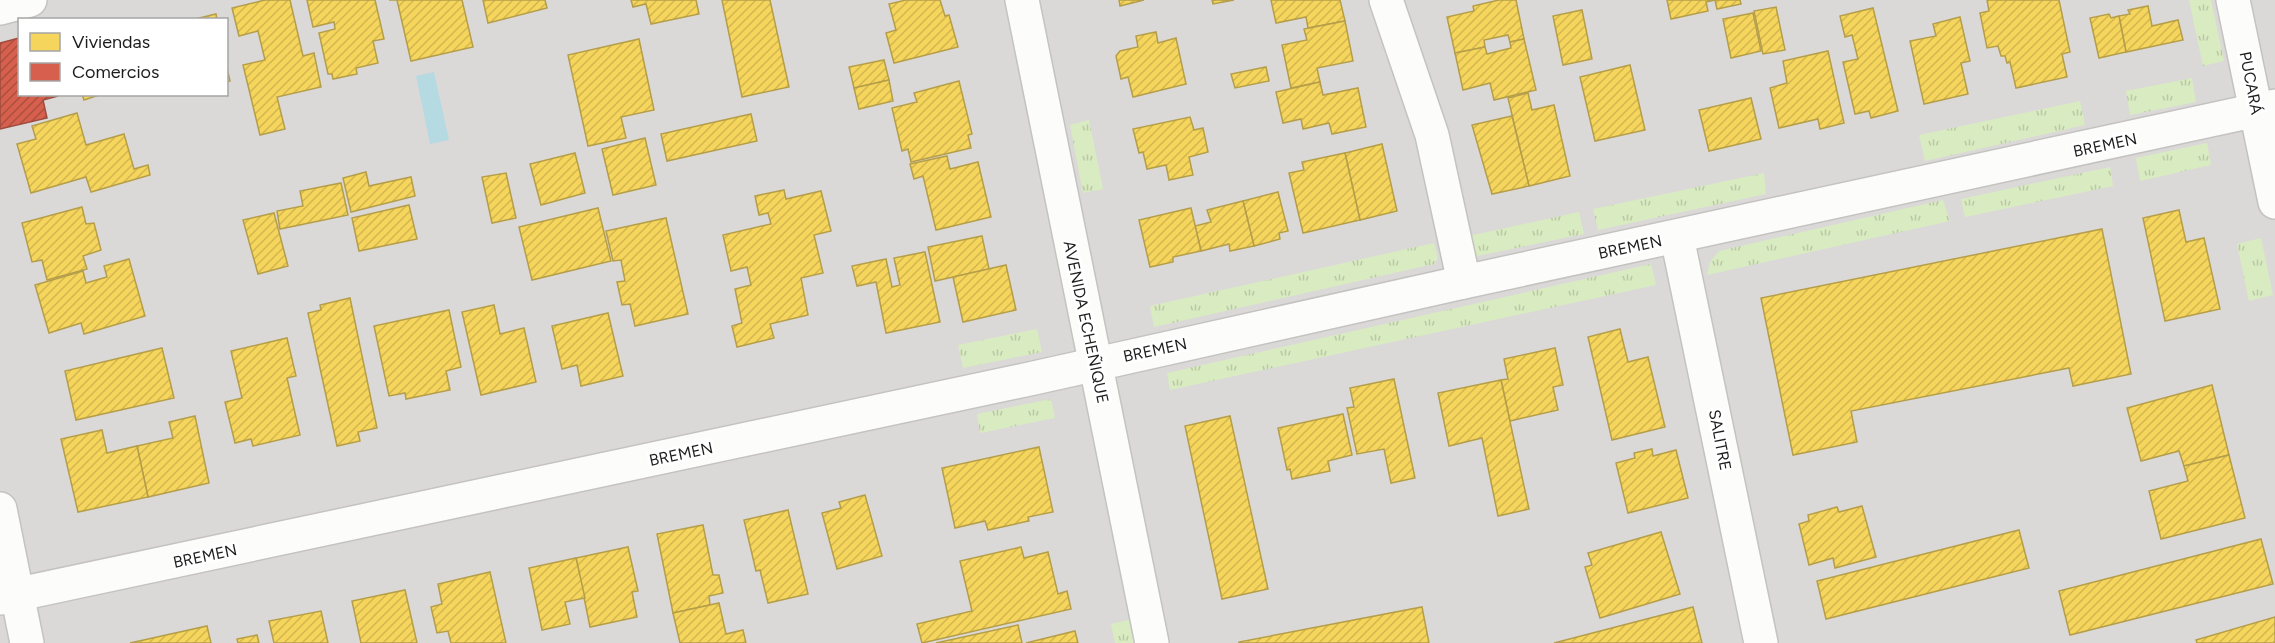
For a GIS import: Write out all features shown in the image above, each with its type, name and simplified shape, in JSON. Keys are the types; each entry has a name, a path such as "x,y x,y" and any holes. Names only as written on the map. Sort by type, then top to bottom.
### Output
{"street":[{"path":"0,8 30,0"},
{"name":"AVENIDA ECHEÑIQUE","path":"1022,0 1152,643"},
{"path":"1386,0 1432,135 1464,282"},
{"name":"PUCARÁ","path":"2233,0 2265,109 2275,202"},
{"name":"BREMEN","path":"9,596 2265,109"},
{"name":"SALITRE","path":"1677,237 1761,643"},
{"path":"0,509 9,596 27,643"}],"shaded area":[{"path":"0,0 2275,0 2275,643 0,643"}],"green space":[{"path":"2189,0 2211,0 2224,61 2203,66"},
{"path":"2192,78 2196,102 2130,115 2126,91"},
{"path":"2080,101 2085,125 1925,161 1919,135"},
{"path":"1089,120 1103,189 1083,193 1070,125"},
{"path":"2207,143 2211,165 2140,181 2136,158"},
{"path":"2110,167 2113,186 1965,217 1961,199"},
{"path":"1764,173 1766,194 1598,230 1593,209"},
{"path":"1943,200 1950,221 1707,275 1710,262 1719,251"},
{"path":"1579,212 1584,234 1477,256 1472,250 1469,236"},
{"path":"2261,238 2273,295 2249,301 2237,244"},
{"path":"1434,243 1438,258 1434,264 1154,327 1150,306"},
{"path":"1651,264 1656,285 1170,390 1167,373"},
{"path":"1037,329 1042,352 963,368 958,345"},
{"path":"1051,399 1055,418 980,433 977,414"},
{"path":"1129,620 1134,643 1115,643 1111,624"}],"water":[{"path":"434,72 449,140 430,144 416,76"}],"building: Viviendas":[{"path":"265,0 290,0 303,56 314,53 321,87 277,97 285,129 260,135 243,65 265,60 258,31 239,36 232,8"},
{"path":"307,0 375,0 384,39 373,41 378,63 356,68 357,74 333,79 332,74 328,74 319,33 335,29 334,22 313,27"},
{"path":"397,0 462,0 473,47 411,61"},
{"path":"483,0 545,0 547,8 488,23"},
{"path":"631,0 696,0 699,14 651,24 646,4 633,7"},
{"path":"722,0 770,0 789,87 742,97"},
{"path":"906,0 940,0 945,16 949,15 958,47 894,63 886,33 896,30 889,4"},
{"path":"1119,0 1144,0 1120,6"},
{"path":"1212,0 1234,0 1213,4"},
{"path":"1271,0 1340,0 1345,21 1308,28 1306,17 1276,23"},
{"path":"1499,0 1516,0 1524,39 1510,42 1508,35 1484,40 1485,47 1455,53 1447,17 1474,11 1473,6"},
{"path":"1667,0 1715,0 1706,2 1708,11 1671,19"},
{"path":"1715,0 1740,0 1741,4 1717,9"},
{"path":"1987,0 2059,0 2070,52 2062,54 2067,77 2016,88 2010,62 2007,63 2005,56 2001,56 1998,46 1987,48 1980,13 1989,11"},
{"path":"2148,6 2152,26 2178,20 2183,40 2126,52 2119,16 2130,14 2128,10"},
{"path":"1776,7 1785,50 1763,54 1754,11"},
{"path":"1873,8 1898,111 1871,118 1869,111 1855,114 1843,62 1858,59 1852,35 1845,37 1840,16"},
{"path":"1582,10 1592,59 1563,65 1553,16"},
{"path":"1753,13 1761,51 1731,58 1723,19"},
{"path":"216,14 217,18 199,18"},
{"path":"2109,14 2111,18 2119,16 2126,52 2099,58 2090,18"},
{"path":"1960,17 1970,61 1961,63 1968,94 1924,104 1910,41 1936,36 1933,24"},
{"path":"1345,21 1353,61 1317,68 1320,82 1291,88 1282,45 1307,40 1304,29"},
{"path":"1156,32 1158,43 1176,38 1186,84 1133,97 1128,77 1121,79 1116,56 1120,51 1138,47 1136,36"},
{"path":"639,39 654,110 621,117 626,138 588,146 568,55"},
{"path":"1524,39 1536,90 1494,100 1490,83 1463,90 1455,53 1485,47 1487,54 1511,48 1510,42"},
{"path":"1828,51 1844,123 1820,129 1818,119 1779,128 1770,88 1787,83 1783,61"},
{"path":"884,60 889,80 854,88 849,67"},
{"path":"1630,65 1645,130 1595,141 1580,77"},
{"path":"1266,67 1269,81 1235,88 1231,74"},
{"path":"889,80 893,101 859,109 854,88"},
{"path":"959,81 972,134 968,135 971,148 911,162 908,149 902,151 892,108 917,102 914,93"},
{"path":"1320,82 1323,95 1358,88 1366,127 1332,134 1329,123 1303,129 1301,119 1283,123 1276,92"},
{"path":"1528,93 1532,110 1554,105 1570,176 1529,186 1508,98"},
{"path":"83,96 96,96 84,100"},
{"path":"1751,98 1761,139 1709,151 1699,110"},
{"path":"77,113 86,145 124,134 134,169 148,165 150,175 91,192 86,177 31,193 17,144 36,139 32,126"},
{"path":"751,114 757,141 667,161 661,134"},
{"path":"1512,116 1529,186 1492,194 1472,125"},
{"path":"1190,117 1194,130 1203,128 1208,152 1189,157 1193,175 1169,180 1166,165 1147,169 1143,152 1139,153 1133,129"},
{"path":"645,138 656,185 613,195 602,149"},
{"path":"1382,144 1397,211 1360,220 1345,153"},
{"path":"575,153 585,193 541,205 530,164"},
{"path":"1345,153 1360,220 1303,233 1289,173 1304,170 1302,162"},
{"path":"947,156 950,169 978,162 991,217 936,230 923,176 914,179 910,164"},
{"path":"366,172 369,186 411,177 415,196 351,212 343,178"},
{"path":"506,173 516,218 492,223 482,177"},
{"path":"341,183 348,215 280,229 277,211 303,206 300,191"},
{"path":"784,190 786,199 821,191 831,231 814,235 823,273 801,278 808,315 770,324 774,338 737,347 732,326 742,323 735,289 751,285 747,267 731,271 723,235 771,224 768,213 759,215 755,196"},
{"path":"1278,192 1288,231 1279,233 1280,239 1254,246 1243,201"},
{"path":"1243,201 1254,246 1230,251 1229,244 1201,251 1195,226 1211,222 1207,210"},
{"path":"409,205 417,239 359,251 352,218"},
{"path":"82,207 86,224 94,223 101,250 83,256 87,269 47,280 42,260 32,262 22,223"},
{"path":"598,208 611,261 532,280 519,227"},
{"path":"1191,208 1201,251 1173,257 1173,262 1150,267 1139,220"},
{"path":"2179,210 2186,242 2204,238 2220,309 2165,321 2143,218"},
{"path":"274,213 288,266 258,274 243,220"},
{"path":"666,218 688,314 635,326 630,304 622,305 617,282 625,281 621,260 613,261 606,231"},
{"path":"2102,229 2131,374 2073,386 2069,368 1851,411 1857,442 1793,455 1761,298"},
{"path":"982,236 989,269 935,281 928,247"},
{"path":"925,252 940,322 886,333 876,282 857,286 852,266 886,259 892,287 900,285 894,258"},
{"path":"129,259 145,316 84,334 81,323 49,333 35,285 83,271 86,283 107,277 104,266"},
{"path":"1006,265 1016,310 963,322 953,277"},
{"path":"350,298 377,428 358,432 360,441 337,446 308,313 321,310 320,305"},
{"path":"494,305 500,334 524,328 536,382 481,395 462,312"},
{"path":"449,310 461,367 446,371 450,390 406,399 405,393 389,396 374,326"},
{"path":"608,313 623,376 581,386 577,365 562,369 552,326"},
{"path":"1620,329 1628,362 1648,357 1665,427 1612,440 1588,337"},
{"path":"287,338 296,376 287,378 300,435 253,446 251,439 235,443 225,402 242,398 231,351"},
{"path":"162,348 174,398 76,420 65,371"},
{"path":"1555,348 1563,385 1553,387 1558,410 1510,421 1501,380 1508,379 1504,359"},
{"path":"1394,379 1415,478 1391,483 1384,449 1357,454 1347,408 1354,407 1350,388"},
{"path":"1501,380 1529,509 1498,516 1482,438 1449,446 1438,393"},
{"path":"2212,385 2229,455 2184,466 2179,451 2141,461 2127,408"},
{"path":"1343,414 1352,455 1328,461 1330,471 1292,479 1290,469 1287,470 1278,428"},
{"path":"195,416 209,483 148,497 137,446 173,438 169,422"},
{"path":"1230,416 1268,589 1222,599 1185,426"},
{"path":"102,430 107,453 137,446 148,497 78,512 61,439"},
{"path":"1039,447 1053,512 1028,517 1029,521 988,530 985,521 955,528 942,468"},
{"path":"1652,449 1653,456 1676,450 1688,498 1628,513 1616,463 1635,458 1634,453"},
{"path":"2229,455 2245,518 2161,539 2149,491 2188,481 2184,466"},
{"path":"865,495 882,556 837,569 822,513 841,508 839,502"},
{"path":"1862,506 1876,557 1835,568 1833,558 1809,565 1799,524 1809,521 1808,515 1837,507 1839,512"},
{"path":"788,510 808,594 768,603 760,570 756,571 744,520"},
{"path":"703,525 713,575 719,575 723,593 709,596 710,605 673,613 657,534"},
{"path":"2019,530 2029,568 1826,619 1817,581"},
{"path":"1661,532 1680,594 1600,618 1585,567 1592,565 1588,553"},
{"path":"2261,539 2273,584 2070,635 2059,591"},
{"path":"628,547 638,591 632,592 637,617 590,627 576,558"},
{"path":"1021,547 1024,558 1048,552 1058,594 1067,591 1071,609 922,643 917,624 972,611 960,561"},
{"path":"576,558 585,598 565,602 570,624 542,630 529,568"},
{"path":"490,572 506,643 451,643 448,631 437,633 431,607 442,604 438,584"},
{"path":"405,590 417,643 361,643 352,601"},
{"path":"719,603 726,634 743,630 746,643 680,643 673,613"},
{"path":"1422,607 1429,643 1239,643 1239,642"},
{"path":"1693,607 1702,643 1554,643"},
{"path":"321,611 328,643 274,643 269,621"},
{"path":"2275,617 2275,643 2197,643 2196,640"},
{"path":"1018,625 1022,643 936,643"},
{"path":"207,626 211,643 130,643"},
{"path":"1075,631 1078,643 1026,643"},
{"path":"257,635 259,643 238,643 237,639"}],"building: Comercios":[{"path":"18,38 18,96 58,96 43,100 47,118 0,129 0,43"}]}
